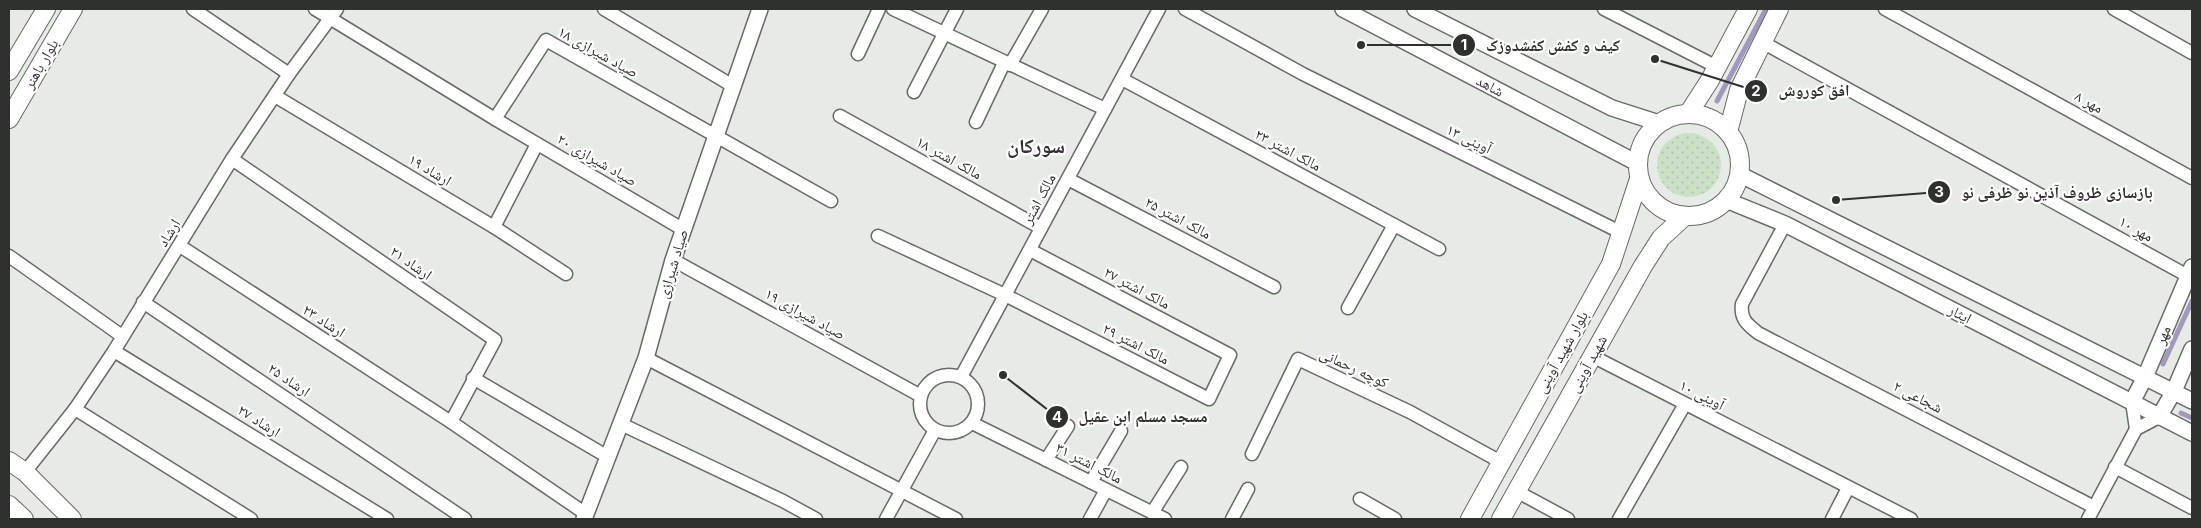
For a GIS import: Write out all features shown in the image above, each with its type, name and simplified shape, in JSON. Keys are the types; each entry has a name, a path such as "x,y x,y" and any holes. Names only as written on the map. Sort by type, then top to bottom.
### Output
{"main road":[{"name":"بلوار باهنر","path":"9,71 46,9"},
{"name":"بلوار باهنر","path":"9,119 73,9"},
{"path":"1688,114 1717,67 1748,9"},
{"path":"1728,132 1739,90 1779,9"},
{"path":"1688,114 1702,116 1716,122 1728,132 1735,145 1739,159 1739,174 1726,200 1714,209 1700,215 1685,216 1670,212 1656,204 1646,193 1638,171 1644,140 1659,123 1673,116 1688,114"},
{"name":"بلوار شهید آوینی","path":"1470,519 1611,264 1622,232 1638,171"},
{"name":"شهید آوینی","path":"1501,519 1592,356 1661,238 1685,216"},
{"path":"9,461 25,472 72,519"},
{"path":"9,505 24,519"}],"street":[{"path":"193,9 289,74"},
{"name":"صیاد شیرازی ۲۰","path":"316,9 334,14 495,119 684,230"},
{"path":"604,9 733,86"},
{"name":"صیاد شیرازی","path":"585,517 646,358 673,260 760,9"},
{"path":"858,54 879,9"},
{"path":"893,9 1105,109"},
{"path":"914,92 957,9"},
{"path":"976,122 1007,64 1042,9"},
{"name":"مالک اشتر","path":"961,377 1159,9"},
{"name":"آوینی ۱۳","path":"1184,9 1302,74 1622,232"},
{"name":"شاهد","path":"1343,9 1638,171"},
{"path":"1416,9 1612,108 1659,123"},
{"path":"1604,9 1717,67"},
{"name":"مهر ۸","path":"1885,9 2192,178"},
{"path":"2114,9 2192,53"},
{"name":"ارشاد","path":"25,472 75,409 114,351 232,160 289,74 334,14"},
{"name":"صیاد شیرازی ۱۸","path":"495,119 546,40 716,137"},
{"name":"مهر ۱۰","path":"1762,42 1936,138 2190,271"},
{"name":"مالک اشتر ۲۳","path":"1122,79 1439,249"},
{"name":"ارشاد ۱۹","path":"275,96 494,227 566,274"},
{"name":"مالک اشتر ۱۸","path":"840,116 1042,228"},
{"path":"716,137 831,201"},
{"path":"494,227 537,144"},
{"name":"ارشاد ۲۱","path":"232,160 495,340 451,422"},
{"name":"ایثار","path":"1739,174 2192,401"},
{"name":"مالک اشتر ۲۵","path":"1068,179 1274,287"},
{"name":"ایثار","path":"1726,200 1785,224 2192,433"},
{"name":"شجاعی ۲","path":"1785,224 1742,304 1741,315 1745,322 1758,333 2094,508"},
{"path":"1348,308 1394,225"},
{"path":"878,236 1005,295"},
{"name":"ارشاد ۲۳","path":"180,246 451,422 585,517"},
{"name":"مالک اشتر ۲۷","path":"1030,250 1230,355"},
{"path":"9,256 122,336"},
{"name":"صیاد شیرازی ۱۹","path":"673,260 921,396"},
{"name":"مهر","path":"2132,402 2145,377 2190,271"},
{"name":"مالک اشتر ۲۹","path":"1005,295 1209,399 1230,355"},
{"name":"ارشاد ۲۵","path":"143,302 465,519"},
{"path":"2136,428 2158,417 2174,392 2192,349"},
{"name":"ارشاد ۲۷","path":"114,351 387,519"},
{"name":"۱۰ آوینی","path":"1592,356 1903,517"},
{"path":"646,358 956,519"},
{"name":"کوچه رحمانی","path":"1252,454 1298,359 1410,412 1502,462"},
{"path":"951,375 961,377 974,389 978,397 977,415 972,423 959,432 951,434 935,430 927,424 922,416 921,396 932,380 951,375"},
{"path":"473,378 608,457"},
{"path":"2088,519 2136,428 2132,402"},
{"path":"1620,519 1686,404"},
{"path":"75,409 251,519"},
{"name":"مالک اشتر ۳۱","path":"972,423 1165,519"},
{"path":"620,424 783,501 816,519"},
{"path":"1046,460 1068,426"},
{"path":"886,519 935,430"},
{"path":"1091,482 1121,431"},
{"path":"1152,512 1181,467"},
{"path":"2116,467 2192,508"},
{"path":"1832,519 1848,488"},
{"path":"1232,519 1248,489"},
{"path":"1090,519 1106,490"},
{"path":"1516,491 1568,519"},
{"path":"1360,499 1395,519"}],"green space":[{"path":"1683,133 1695,133 1712,142 1719,153 1721,165 1719,177 1712,188 1695,197 1683,197 1671,192 1662,183 1657,171 1657,159 1662,147 1671,138"}],"waterway":[{"path":"1717,101 1766,9"},
{"path":"2163,364 2192,301"},
{"path":"2181,413 2192,418"}],"place":[{"name":"کیف و کفش کفشدوزک","path":"1361,45"},
{"name":"افق کوروش","path":"1655,59"},
{"name":"بازسازی ظروف آذین نو ظرفی نو","path":"1836,200"},
{"name":"مسجد مسلم ابن عقیل","path":"1003,375"}],"district":[{"name":"سورکان","path":"1036,146"}]}
